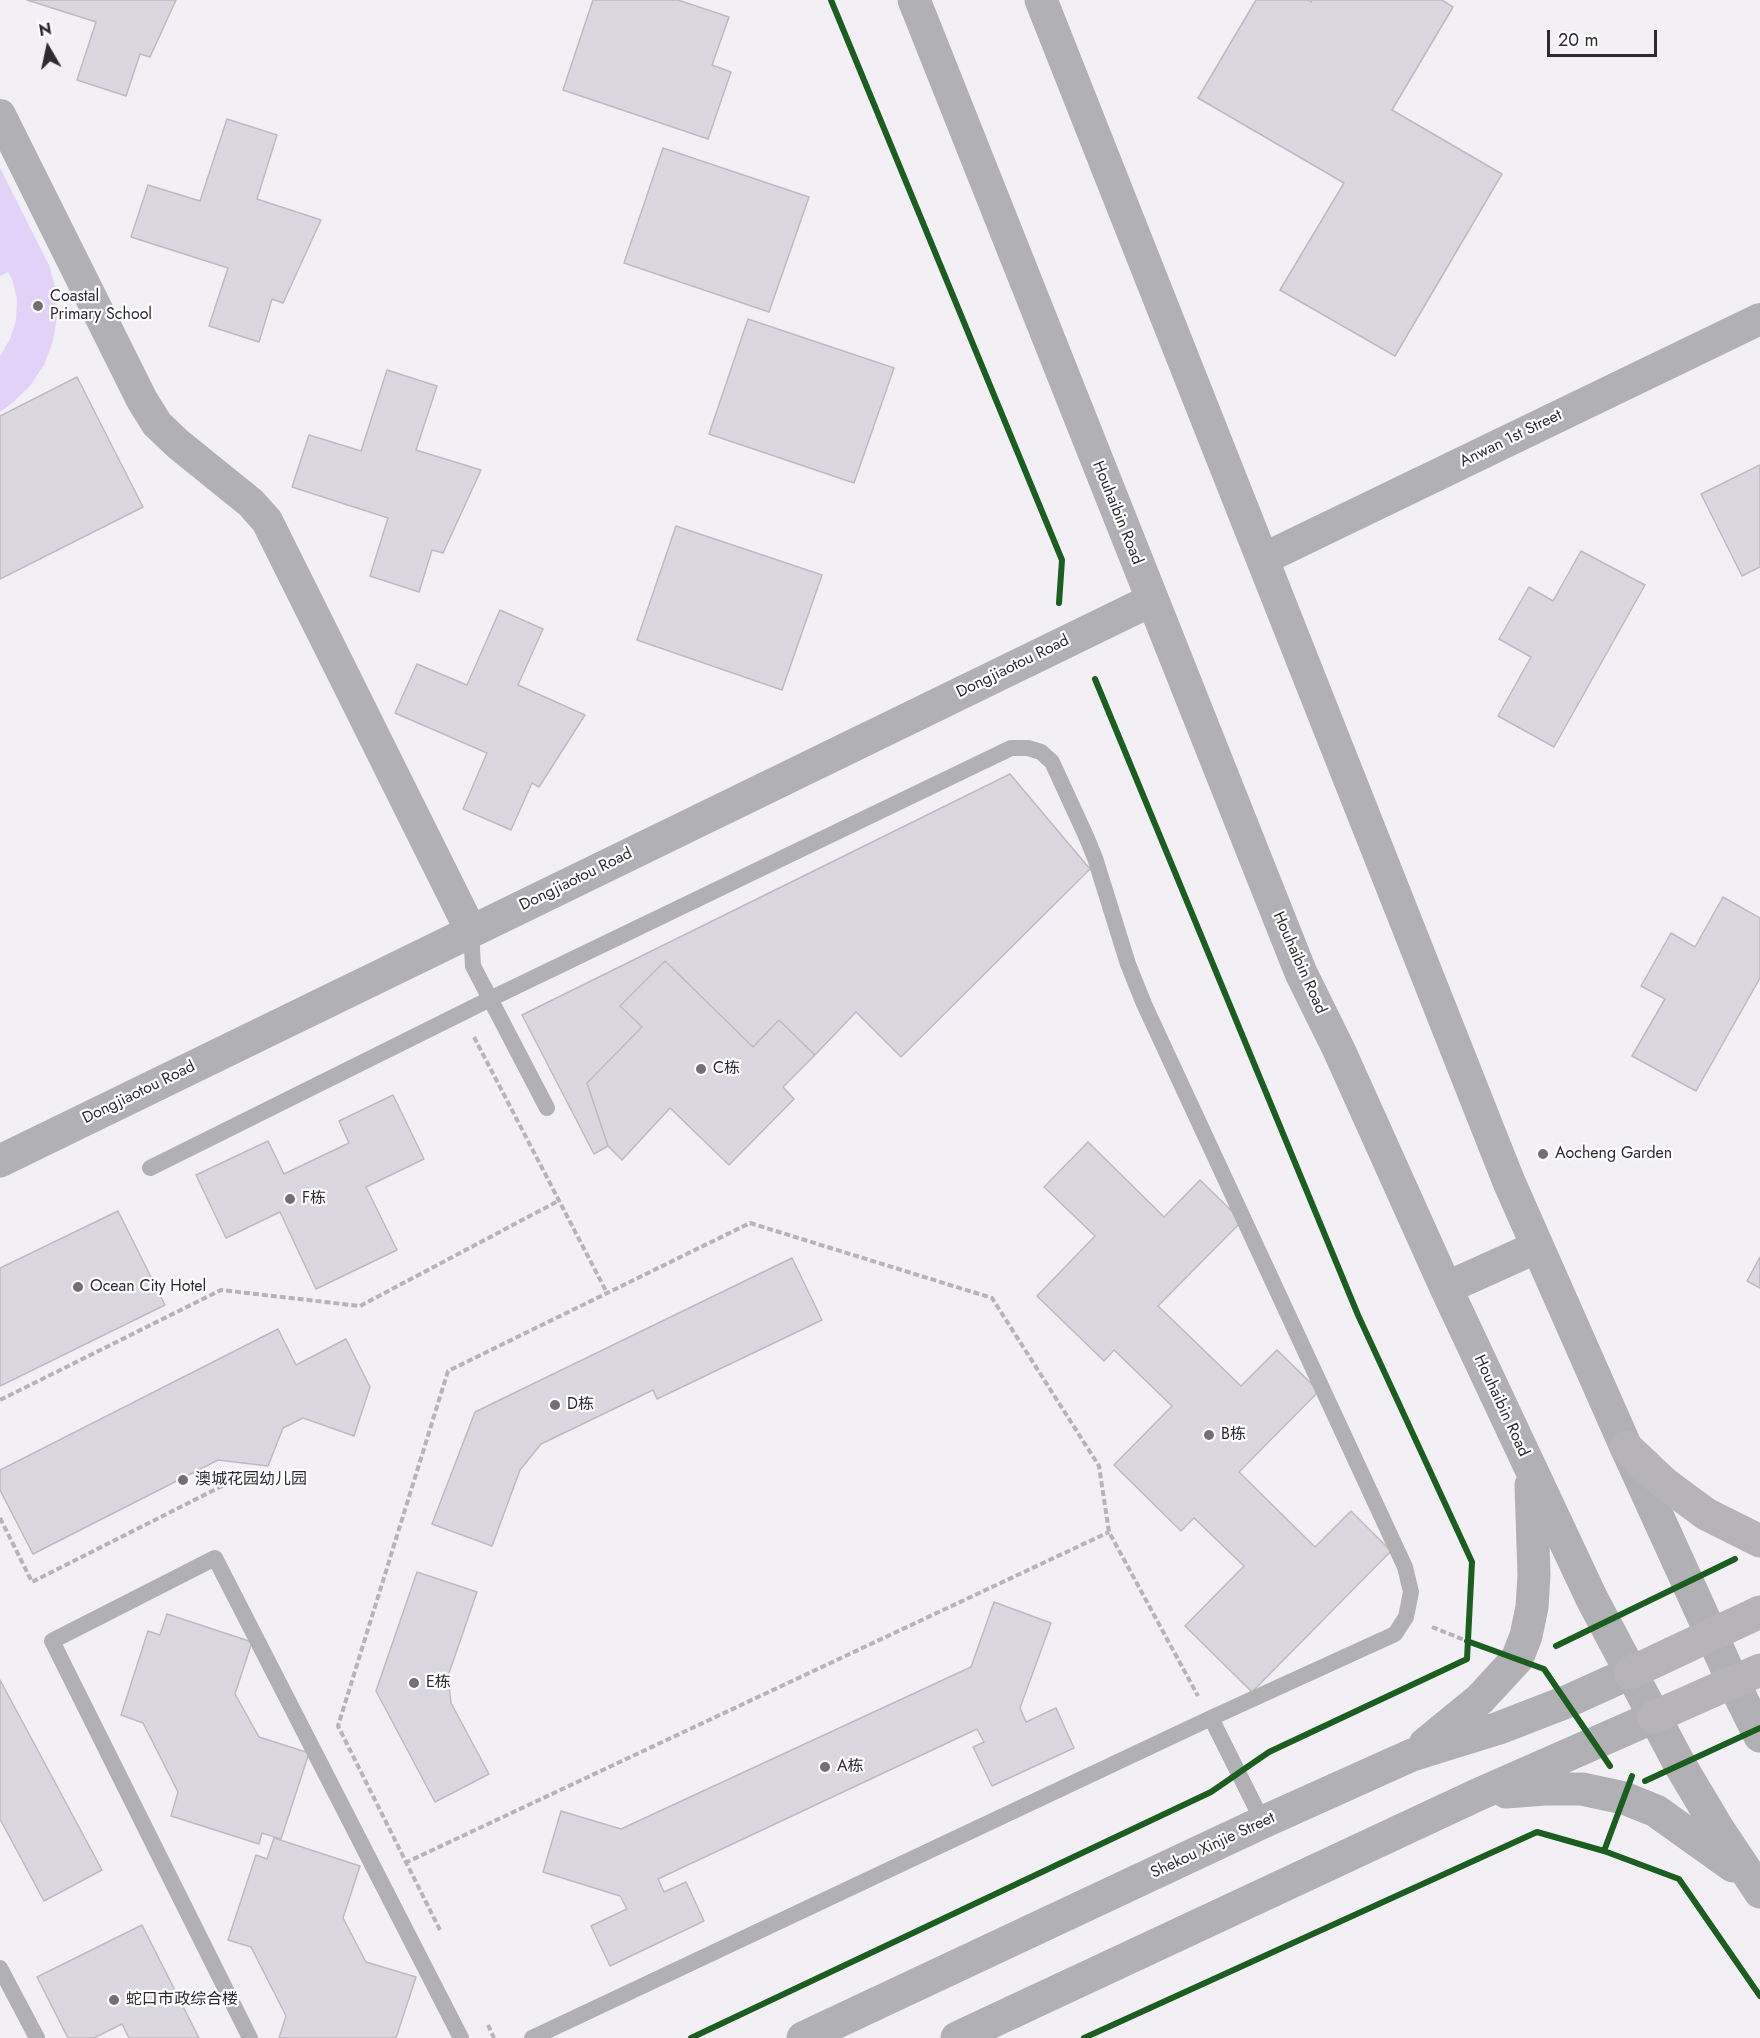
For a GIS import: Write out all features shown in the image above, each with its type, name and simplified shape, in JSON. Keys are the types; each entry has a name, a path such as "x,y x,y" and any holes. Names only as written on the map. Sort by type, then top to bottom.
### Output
{"main road":[{"name":"Houhaibin Road","path":"914,0 1301,973 1339,1050 1446,1288 1592,1599 1654,1717 1717,1827 1756,1886"},
{"path":"1041,0 1509,1182 1626,1448 1712,1635 1746,1676 1760,1736"},
{"name":"Dongjiaotou Road","path":"0,1161 1152,600"},
{"path":"1446,1288 1537,1246"},
{"path":"1626,1448 1664,1483 1706,1514 1760,1540"},
{"path":"1412,1755 1480,1699 1517,1659 1526,1636 1532,1607 1534,1575 1530,1468"},
{"path":"1630,1673 1760,1612"},
{"name":"Shekou Xinjie Street","path":"803,2038 1263,1822 1412,1755 1499,1728 1566,1702 1630,1673"},
{"path":"957,2038 1477,1795 1746,1676"},
{"path":"1477,1795 1545,1789 1582,1789 1624,1798 1656,1811 1697,1839 1756,1886"}],"street":[{"path":"0,115 142,400 157,424 178,444 251,502 267,521 471,931"},
{"name":"Anwan 1st Street","path":"1263,559 1760,319"}],"lane":[{"path":"150,1168 461,1013 1011,748 1028,748 1041,752 1052,762 1092,850 1128,964 1144,1004 1405,1567 1411,1592 1406,1617 1395,1634 1210,1718 532,2038"},
{"path":"471,931 473,966 547,1108"},
{"path":"250,2038 52,1641 215,1558 461,2038"},
{"path":"1210,1718 1263,1822"},
{"path":"0,1968 37,2038"}],"path":[{"path":"461,1013 607,1293"},
{"path":"0,1400 221,1290 360,1306 560,1200"},
{"path":"442,1934 338,1726 448,1371 750,1223 992,1298 1099,1466 1109,1532 1210,1718"},
{"path":"0,1518 32,1582 230,1482"},
{"path":"405,1863 1109,1532"},
{"path":"1406,1617 1517,1659"},
{"path":"1467,1650 1468,1630"},
{"path":"487,2023 494,2038"}],"shaded area":[{"path":"0,168 49,265 56,290 57,316 53,341 44,365 30,386 0,412 0,356 10,339 16,320 17,299 8,272 0,276"}],"building":[{"path":"27,0 176,0 150,57 140,54 126,96 77,80 96,22"},
{"path":"593,0 678,0 729,17 712,65 731,72 708,139 563,90"},
{"path":"1256,0 1308,0 1311,2 1312,0 1442,0 1453,7 1392,110 1502,174 1395,356 1280,290 1344,183 1198,98"},
{"path":"227,119 277,135 257,199 321,220 283,303 272,299 259,342 209,326 228,268 131,237 148,185 200,201"},
{"path":"663,148 809,197 769,312 624,263"},
{"path":"748,319 894,368 854,483 709,434"},
{"path":"387,370 437,386 416,450 481,470 443,553 432,550 419,592 370,576 388,518 292,487 309,435 361,451"},
{"path":"77,377 143,507 0,579 0,416"},
{"path":"1760,465 1760,567 1742,576 1701,494"},
{"path":"676,526 822,575 782,690 637,640"},
{"path":"1581,551 1645,585 1554,747 1498,716 1531,657 1499,639 1529,587 1553,601"},
{"path":"500,610 543,629 518,685 585,715 539,787 532,783 511,830 463,809 487,753 395,713 417,664 467,685"},
{"path":"1010,774 1090,869 901,1057 856,1012 815,1055 779,1020 753,1047 665,961 620,1006 642,1027 587,1083 608,1146 594,1154 522,1015"},
{"path":"1723,897 1760,918 1760,978 1696,1091 1632,1056 1665,999 1641,986 1671,933 1695,947"},
{"name":"C栋","path":"665,961 753,1047 779,1020 815,1055 783,1087 794,1099 729,1165 670,1108 622,1160 608,1146 587,1083 642,1027 620,1006"},
{"name":"F栋","path":"393,1095 424,1159 366,1187 397,1250 316,1289 280,1212 226,1238 196,1175 268,1141 284,1174 349,1143 339,1121"},
{"name":"B栋","path":"1088,1142 1164,1217 1200,1180 1242,1221 1158,1306 1241,1386 1277,1350 1319,1391 1239,1472 1315,1547 1351,1511 1391,1551 1252,1692 1185,1626 1244,1566 1194,1518 1181,1531 1114,1465 1172,1406 1114,1350 1104,1361 1037,1296 1095,1236 1044,1187"},
{"name":"Ocean City Hotel","path":"118,1211 165,1305 0,1386 0,1268"},
{"path":"1760,1257 1760,1288 1747,1281"},
{"name":"D栋","path":"792,1258 822,1320 657,1399 653,1390 541,1444 520,1470 492,1546 432,1524 475,1412"},
{"path":"278,1329 296,1365 346,1339 370,1387 354,1436 303,1418 283,1428 268,1466 218,1460 33,1554 0,1490 0,1470"},
{"name":"E栋","path":"417,1572 477,1592 448,1676 451,1703 489,1774 435,1802 376,1691"},
{"name":"A栋","path":"994,1602 1051,1623 1020,1708 1026,1722 1056,1708 1074,1748 992,1786 973,1747 984,1742 977,1729 658,1879 664,1892 686,1882 704,1921 610,1966 591,1926 627,1909 620,1896 543,1872 561,1811 621,1829 971,1667"},
{"path":"167,1614 252,1642 235,1694 259,1737 309,1753 281,1839 262,1833 259,1844 171,1816 178,1792 143,1723 121,1715 148,1631 160,1635"},
{"path":"0,1680 102,1870 44,1901 0,1819"},
{"path":"274,1838 360,1866 343,1918 366,1962 416,1977 396,2038 279,2038 286,2016 251,1947 228,1940 256,1855 267,1859"},
{"name":"蛇口市政综合楼","path":"142,1925 199,2038 129,2038 122,2024 94,2038 68,2038 37,1977"}],"cycle path":[{"path":"831,0 1062,560 1059,603"},
{"path":"691,2038 1211,1792 1269,1752 1467,1659 1472,1562 1358,1315 1095,679"},
{"path":"1556,1646 1735,1559"},
{"path":"1467,1641 1544,1669 1610,1766"},
{"path":"1645,1781 1760,1728"},
{"path":"1604,1851 1632,1776"},
{"path":"1084,2038 1537,1832 1604,1851 1679,1879 1760,1996"}],"place":[{"name":"Coastal Primary School","path":"38,306"},
{"name":"C栋","path":"701,1069"},
{"name":"Aocheng Garden","path":"1543,1154"},
{"name":"F栋","path":"290,1199"},
{"name":"Ocean City Hotel","path":"78,1287"},
{"name":"D栋","path":"555,1405"},
{"name":"B栋","path":"1209,1435"},
{"name":"澳城花园幼儿园","path":"183,1480"},
{"name":"E栋","path":"414,1683"},
{"name":"A栋","path":"825,1767"},
{"name":"蛇口市政综合楼","path":"114,2000"}]}
